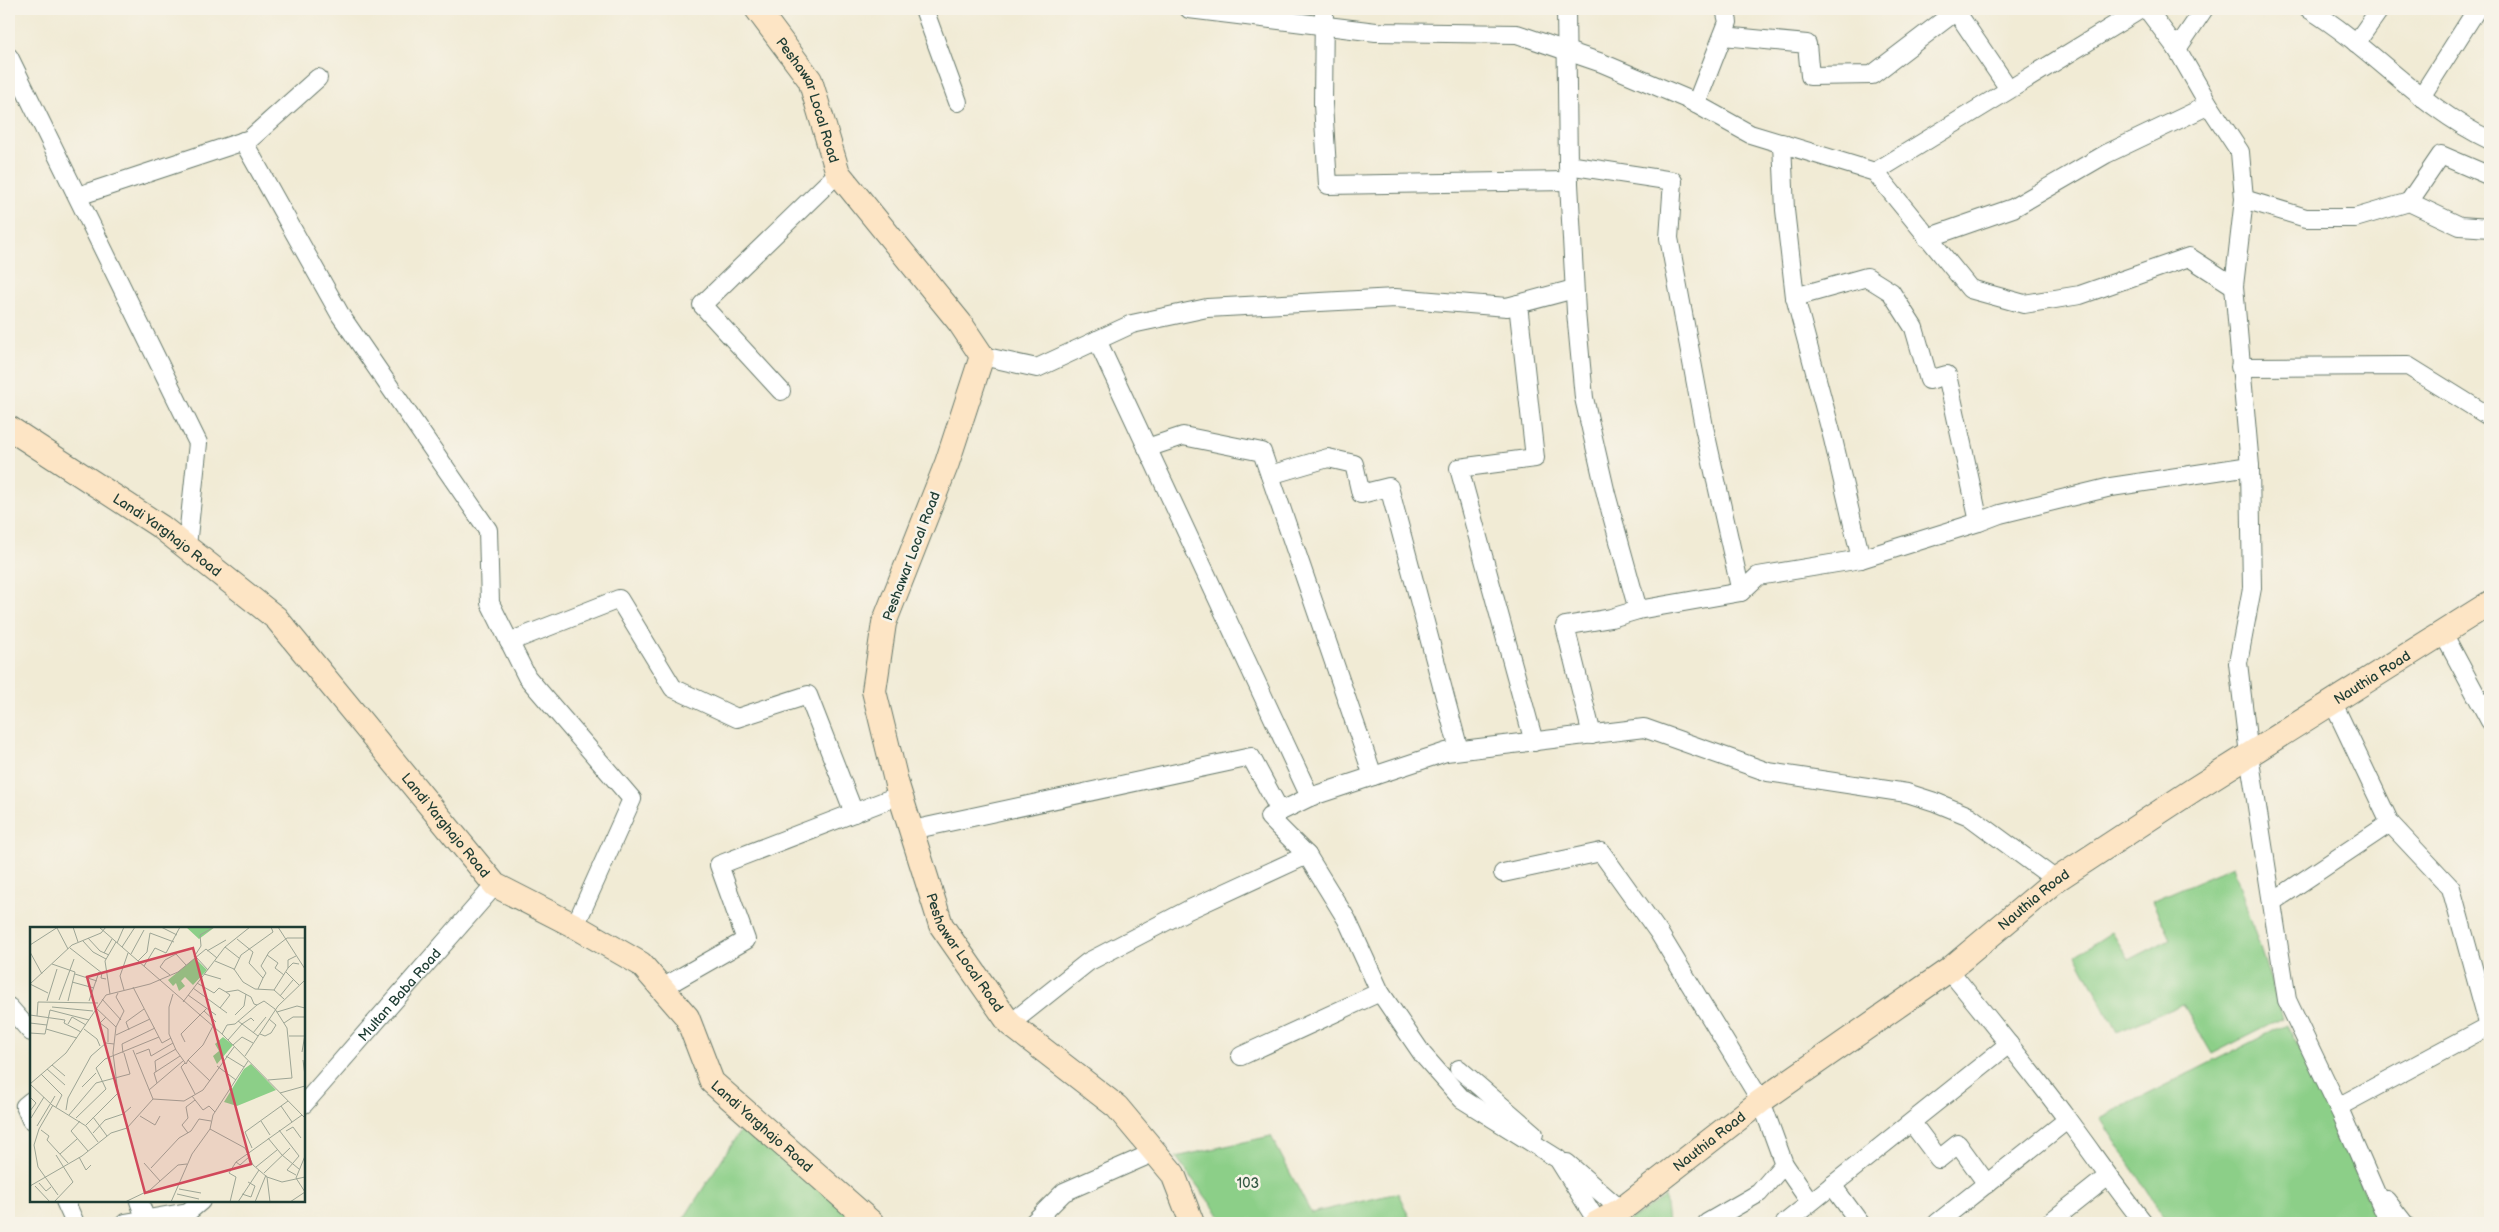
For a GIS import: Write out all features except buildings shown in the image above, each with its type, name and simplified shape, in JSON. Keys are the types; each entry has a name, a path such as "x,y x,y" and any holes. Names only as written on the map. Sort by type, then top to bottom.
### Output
{"street":[{"name":"Peshawar Local Road","path":"757,9 810,80 838,173 960,323 982,356 947,463 884,622 874,691 900,795 941,925 1010,1024 1117,1107 1155,1152 1173,1174 1192,1223"},
{"path":"924,9 958,102"},
{"path":"1189,9 1323,17 1376,32 1517,34 1602,63 1696,104 1750,134 1875,172 1970,289 2024,304 2080,295 2189,257 2234,286"},
{"path":"1566,9 1569,173 1574,289 1584,398 1606,494 1638,610"},
{"path":"1696,104 1728,22 1724,9"},
{"path":"1875,172 2141,9"},
{"path":"2147,9 2178,49 2209,105 2240,152 2244,199 2234,286 2250,466 2252,588 2238,663 2249,755 2287,1000 2338,1107 2389,1223"},
{"path":"2178,49 2204,9"},
{"path":"2309,9 2333,24 2421,97 2462,127 2490,140"},
{"path":"2356,43 2380,9"},
{"path":"2421,97 2476,9"},
{"path":"1723,36 1807,44 1810,76 1872,75 1956,11 2009,89"},
{"path":"1323,17 1323,104 1328,185 1569,173 1673,182 1669,238 1704,426 1741,592"},
{"path":"9,59 198,443 187,546"},
{"path":"78,196 250,139 318,78"},
{"path":"1927,238 2013,208 2106,154 2209,105"},
{"path":"243,141 341,316 488,530 490,602 526,677 632,799 575,926"},
{"path":"1782,143 1784,210 1796,297 1833,439 1860,559"},
{"path":"2244,199 2306,218 2355,218 2409,202 2441,155 2490,176"},
{"path":"781,391 702,305 838,173"},
{"path":"2409,202 2460,226 2490,228"},
{"path":"1796,297 1867,277 1891,292 1914,328 1929,380 1947,375 1979,522"},
{"path":"982,356 1037,368 1132,324 1207,308 1395,298 1507,307 1574,289"},
{"path":"1518,304 1535,458 1459,468 1534,742"},
{"path":"1097,340 1310,797"},
{"path":"2240,367 2408,366 2490,417"},
{"name":"Landi Yarghajo Road","path":"9,428 187,546 276,618 495,885 575,926 641,964 687,1017 712,1082 872,1223"},
{"path":"1147,448 1183,436 1262,452 1373,776"},
{"path":"1270,475 1328,458 1354,464 1361,494 1389,487 1460,750"},
{"path":"1592,735 1565,626 1611,618 1638,610 1741,592 1758,576 1860,559 2000,514 2111,487 2250,466"},
{"path":"509,642 619,599 674,688 737,718 808,695 854,813"},
{"name":"Nauthia Road","path":"1597,1223 1621,1210 1761,1101 1949,970 2056,880 2249,755 2490,603"},
{"path":"2443,633 2490,721"},
{"path":"2333,703 2390,822 2451,888 2488,1026 2338,1107"},
{"path":"1597,1223 1558,1159 1462,1099 1423,1054 1380,992 1347,920 1307,855 1269,817 1310,797 1446,752 1644,728 1768,772 1906,793 1969,816 2056,880"},
{"path":"912,830 1251,757 1280,811"},
{"path":"662,988 746,940 719,865 900,795"},
{"path":"2272,902 2390,822"},
{"path":"1503,873 1601,852 1659,933 1761,1101 1784,1164 1810,1202"},
{"path":"1010,1024 1088,962 1188,910 1307,855"},
{"name":"Multan Baba Road","path":"305,1103 495,885"},
{"path":"1949,970 2009,1044 2067,1120 2107,1177 2144,1223"},
{"path":"1241,1056 1380,992"},
{"path":"9,1007 30,1031"},
{"path":"1786,1223 2009,1044"},
{"path":"1459,1069 1621,1210"},
{"path":"30,1102 25,1106 30,1118"},
{"path":"1936,1223 2067,1120"},
{"path":"1912,1123 1939,1159 1958,1144 1987,1184"},
{"path":"1033,1223 1064,1192 1155,1152"},
{"path":"1707,1223 1759,1193 1784,1164"},
{"path":"2049,1223 2107,1177"},
{"path":"2370,1180 2404,1223"},
{"path":"1832,1185 1860,1223"},
{"path":"65,1202 75,1223"},
{"path":"139,1202 147,1222"},
{"path":"125,1223 147,1222 188,1212 200,1202"}],"green space":[{"path":"2233,866 2283,1018 2212,1054 2183,1004 2117,1032 2076,955 2112,932 2129,960 2170,939 2152,901"},
{"path":"2287,1024 2328,1104 2378,1223 2168,1223 2100,1118"},
{"path":"745,1123 860,1223 681,1223"},
{"name":"103","path":"1271,1136 1311,1213 1398,1193 1412,1223 1225,1223 1176,1157"},
{"path":"1665,1197 1668,1223 1626,1223"}]}
